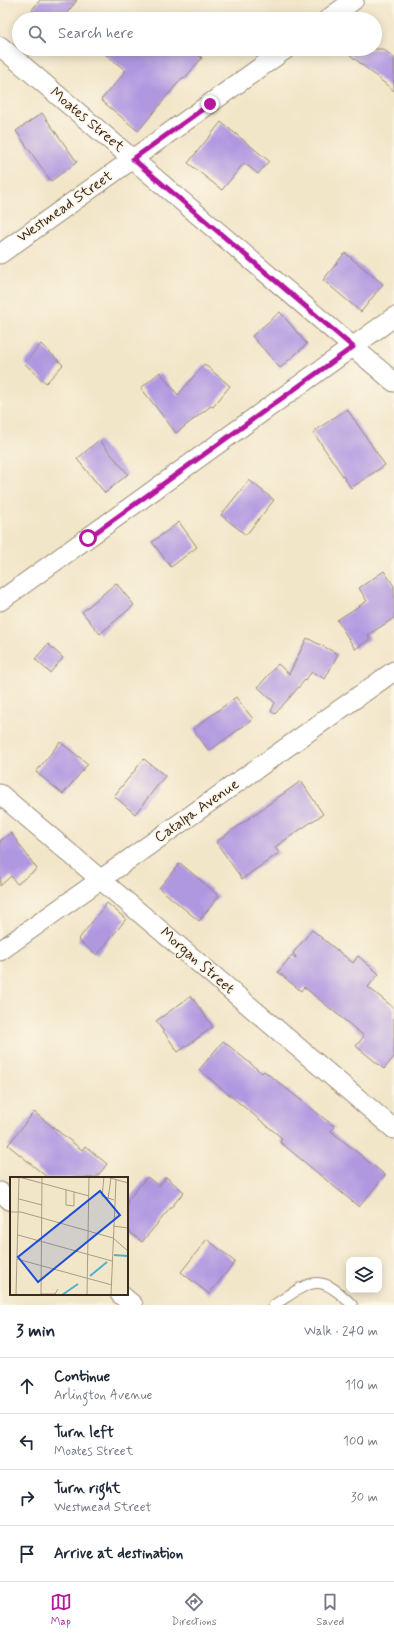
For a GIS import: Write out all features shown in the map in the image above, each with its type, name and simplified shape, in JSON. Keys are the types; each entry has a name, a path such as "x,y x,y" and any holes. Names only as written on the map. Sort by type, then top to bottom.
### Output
{"street":[{"path":"338,12 354,0"},
{"name":"Moates Street","path":"0,46 394,382"},
{"name":"Westmead Street","path":"0,254 276,56"},
{"path":"0,601 394,317"},
{"name":"Catalpa Avenue","path":"0,951 394,671"},
{"name":"Morgan Street","path":"0,794 394,1129"},
{"path":"0,1192 10,1201"},
{"path":"121,1295 133,1305"}],"lane":[{"path":"274,1305 305,1284 317,1282 329,1285 352,1305"}],"building":[{"path":"40,0 77,0 68,12 34,12 32,10"},
{"path":"383,49 394,58 394,91 352,56 382,56"},
{"path":"108,56 200,56 202,58 184,79 182,78 138,131 101,100 126,71"},
{"path":"42,113 77,162 51,181 16,131"},
{"path":"221,122 269,161 258,174 244,163 222,190 188,163"},
{"path":"345,253 383,284 361,312 323,280"},
{"path":"280,312 307,344 280,368 252,336"},
{"path":"41,344 63,365 46,383 24,363"},
{"path":"204,364 230,386 213,407 211,406 176,433 141,388 160,372 178,395"},
{"path":"347,409 385,465 351,488 313,432"},
{"path":"99,440 128,474 105,493 77,459"},
{"path":"249,480 274,500 246,535 221,515"},
{"path":"179,522 197,547 171,567 152,542"},
{"path":"384,571 394,586 394,618 368,635 370,639 355,649 337,620 367,601 359,588"},
{"path":"116,583 134,605 100,634 82,612"},
{"path":"307,638 338,654 325,679 312,672 275,714 271,711 275,703 258,687 278,664 289,674"},
{"path":"48,644 63,658 50,673 35,659"},
{"path":"236,697 253,719 209,751 193,729"},
{"path":"60,742 88,764 63,794 36,772"},
{"path":"144,759 165,776 135,814 114,796"},
{"path":"301,781 323,814 275,847 279,853 242,879 216,842"},
{"path":"11,833 37,869 17,884 11,876 0,886 0,841"},
{"path":"180,863 219,896 199,921 159,888"},
{"path":"107,903 126,919 97,955 78,940"},
{"path":"312,930 353,963 358,956 379,974 368,987 394,1008 394,1057 384,1069 356,1046 364,1036 304,987 301,991 278,972 292,955 295,958 296,957 293,953"},
{"path":"191,996 213,1027 178,1052 156,1021"},
{"path":"223,1041 262,1073 264,1071 335,1127 331,1131 385,1175 359,1207 280,1142 282,1138 199,1070"},
{"path":"34,1112 82,1150 85,1146 107,1164 97,1177 47,1177 8,1145"},
{"path":"147,1177 159,1186 166,1177 184,1192 142,1242 128,1231 128,1200"},
{"path":"207,1239 235,1262 209,1294 181,1272"}],"route":[{"path":"88,538 353,347 133,159 210,104"}]}
